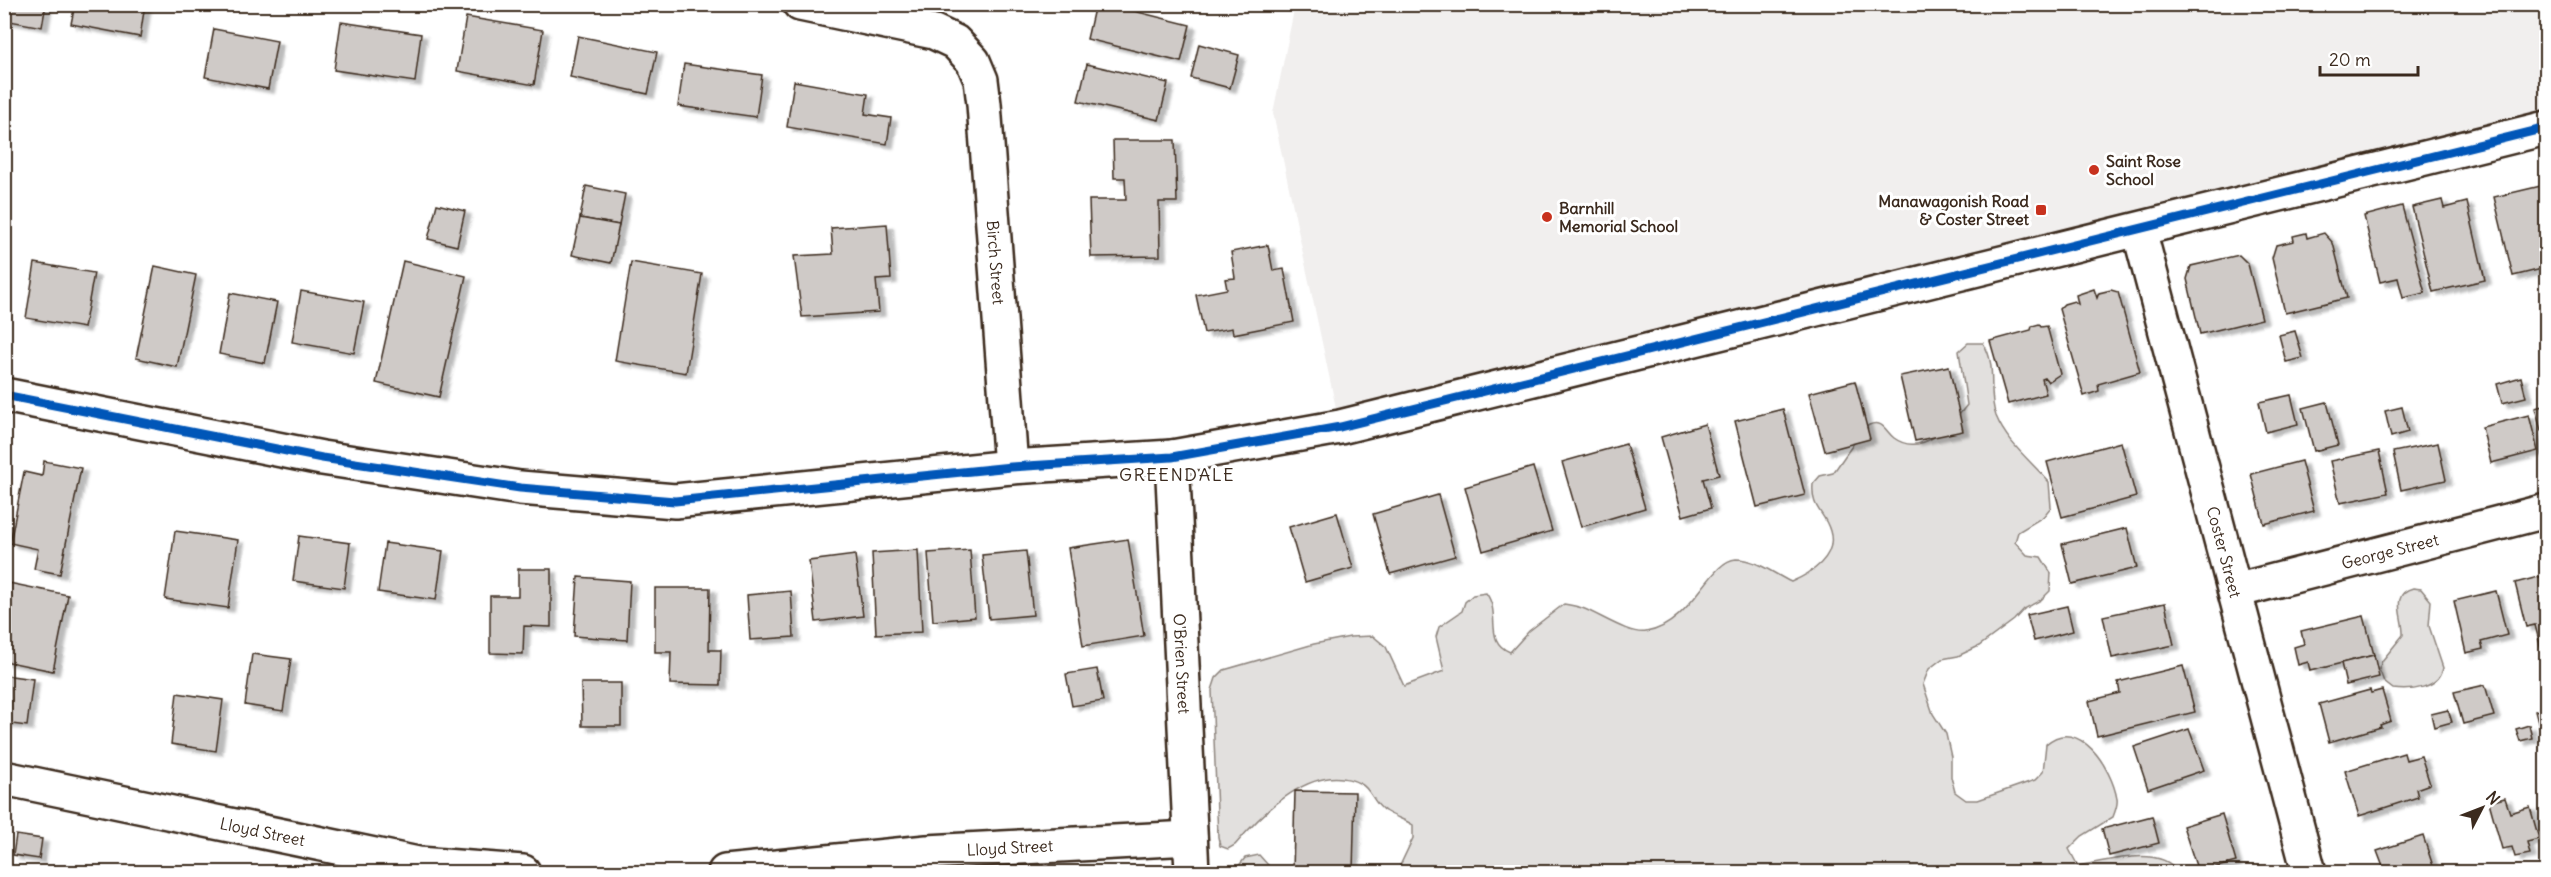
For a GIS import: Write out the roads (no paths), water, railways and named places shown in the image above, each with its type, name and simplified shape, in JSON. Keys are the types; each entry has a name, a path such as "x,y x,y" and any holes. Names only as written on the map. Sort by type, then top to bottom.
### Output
{"street":[{"name":"Birch Street","path":"800,4 934,32 955,42 973,61 981,80 984,104 1011,467"},
{"path":"4,395 322,458 520,488 675,501 1011,467 1172,456 1340,428 2547,128"},
{"name":"Coster Street","path":"2139,230 2309,873"},
{"name":"O'Brien Street","path":"1172,456 1192,873"},
{"name":"George Street","path":"2235,591 2547,511"},
{"name":"Lloyd Street","path":"4,778 418,864 523,873"},
{"name":"Lloyd Street","path":"725,873 927,852 1191,838"}],"place":[{"name":"Saint Rose School","path":"2094,170"},
{"name":"Manawagonish Road & Coster Street","path":"2041,210"},
{"name":"Barnhill Memorial School","path":"1547,217"}],"district":[{"name":"GREENDALE","path":"1177,474"}]}
